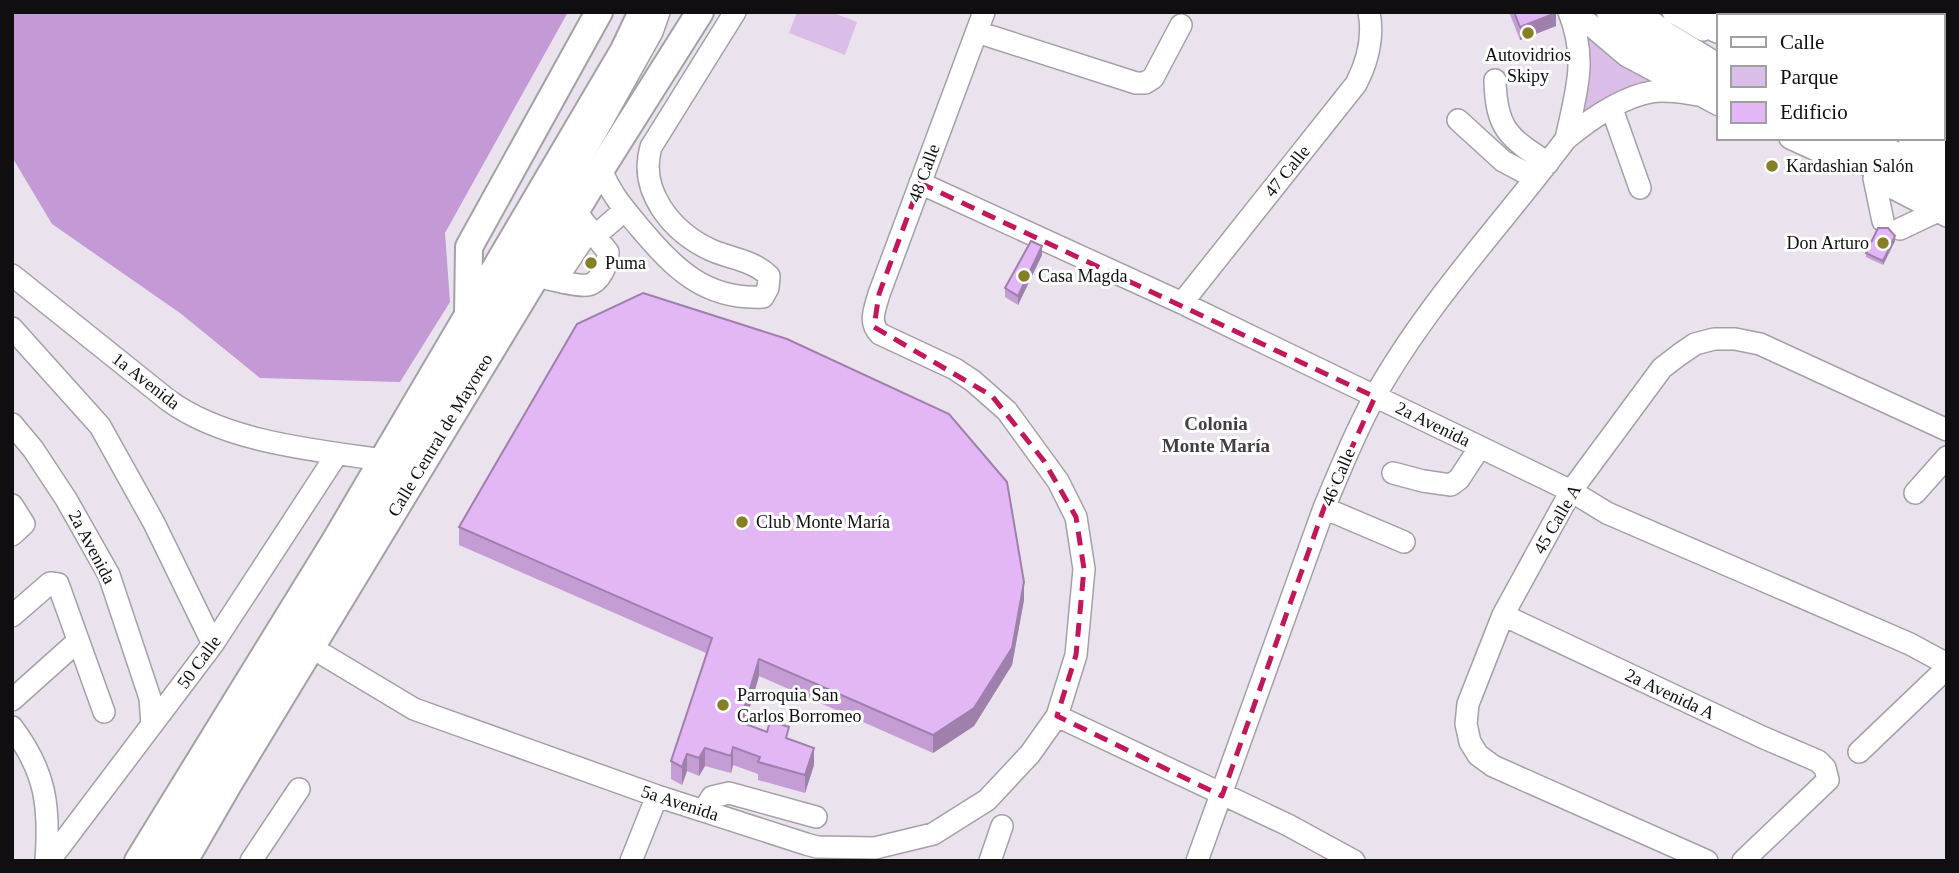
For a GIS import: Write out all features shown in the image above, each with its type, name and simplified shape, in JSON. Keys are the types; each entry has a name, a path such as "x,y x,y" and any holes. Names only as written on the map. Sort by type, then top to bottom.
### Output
{"highway":[{"path":"1613,12 1713,96"},
{"path":"1695,12 1717,26"},
{"path":"1827,140 1944,208"}],"main road":[{"path":"468,316 468,257 474,237 599,12"},
{"name":"Calle Central de Mayoreo","path":"138,861 383,460 624,50 642,12"},
{"name":"Calle Central de Mayoreo","path":"184,861 236,772 546,278 587,226 601,169 700,12"}],"street":[{"path":"159,861 512,276 652,32 659,12"},
{"path":"601,169 610,191 670,263 704,286 740,298 763,297 768,288 769,276 759,267 712,251 677,229 654,196 647,161 651,147 735,12"},
{"path":"1572,12 1626,56 1713,96"},
{"name":"46 Calle","path":"1566,139 1581,65 1572,12"},
{"path":"1639,12 1668,34 1717,64"},
{"path":"1673,12 1717,40"},
{"name":"47 Calle","path":"1182,303 1356,84 1370,46 1370,21"},
{"path":"980,22 1136,83 1145,83 1153,78 1181,25"},
{"name":"48 Calle","path":"980,22 873,319 874,327 880,334 955,369 983,388 1007,411 1058,481 1076,517 1084,569 1076,655 1057,716"},
{"path":"1495,80 1495,101 1508,133 1542,170"},
{"name":"46 Calle","path":"1197,861 1324,508 1347,452 1375,397 1409,342 1566,139 1589,121 1635,97 1651,92 1713,96"},
{"path":"1612,109 1640,188"},
{"path":"1458,120 1503,161 1542,170"},
{"path":"1794,140 1944,208"},
{"path":"1870,140 1947,177"},
{"path":"1913,140 1947,156"},
{"path":"1874,178 1892,225 1944,208"},
{"name":"2a Avenida","path":"920,183 1182,303 1572,491 1607,513 1910,644 1947,666"},
{"path":"546,278 588,286 596,281 608,263 608,252 587,226 625,210"},
{"name":"1a Avenida","path":"12,275 186,412 234,433 337,454 383,460"},
{"path":"12,328 100,426 155,523 213,644"},
{"name":"45 Calle A","path":"1707,861 1493,766 1478,755 1470,741 1466,724 1468,704 1503,615 1572,491 1662,368 1695,344 1714,339 1735,339 1760,344 1947,430"},
{"name":"2a Avenida","path":"12,424 33,449 66,499 109,575 150,698 152,725"},
{"path":"1393,473 1451,485 1459,479 1480,447"},
{"name":"50 Calle","path":"48,861 213,644 337,454"},
{"path":"1915,493 1947,457"},
{"path":"12,505 24,524 12,535"},
{"path":"1324,508 1404,542"},
{"path":"12,616 54,582 58,584 104,712"},
{"name":"2a Avenida A","path":"1503,615 1818,761 1825,768 1828,780 1743,861"},
{"path":"12,700 78,641"},
{"name":"5a Avenida","path":"324,656 414,709 703,811 815,854 875,848 933,834 987,800 1030,754 1057,716"},
{"path":"1859,752 1947,666"},
{"path":"1057,716 1288,825 1354,861"},
{"path":"12,727 34,760 44,787 48,861"},
{"path":"251,861 299,789"},
{"path":"703,811 712,797 729,793 816,817"},
{"path":"631,861 657,796"},
{"path":"990,861 1002,826"}],"highlighted area":[{"path":"920,183 1375,397 1324,508 1222,796 1057,716 1076,655 1084,569 1076,517 1044,461 992,396 874,327 879,294"}],"green space":[{"path":"797,12 831,12 857,22 845,55 789,33"},
{"path":"1578,25 1670,88 1566,139"}],"shaded area":[{"path":"12,12 568,12 445,233 450,302 400,382 260,378 180,313 52,224 12,157"}],"building":[{"path":"1514,12 1556,12 1556,13 1520,27"},
{"path":"1799,12 1823,12 1822,14"},
{"path":"1878,228 1888,228 1895,236 1883,261 1866,253"},
{"path":"1031,241 1042,246 1018,296 1005,288"},
{"name":"Club Monte María","path":"643,293 787,339 949,414 1007,482 1024,582 1012,648 974,708 933,735 759,659 740,722 767,732 770,721 789,727 786,738 814,748 805,775 758,762 760,757 733,747 731,756 705,748 699,758 687,754 682,767 671,761 712,638 459,527 577,324"}],"place":[{"name":"Autovidrios Skipy","path":"1528,33"},
{"name":"Kardashian Salón","path":"1772,166"},
{"name":"Don Arturo","path":"1883,243"},
{"name":"Puma","path":"591,263"},
{"name":"Casa Magda","path":"1024,276"},
{"name":"Club Monte María","path":"742,522"},
{"name":"Parroquia San Carlos Borromeo","path":"723,705"}],"district":[{"name":"Colonia Monte María","path":"1216,434"}]}
